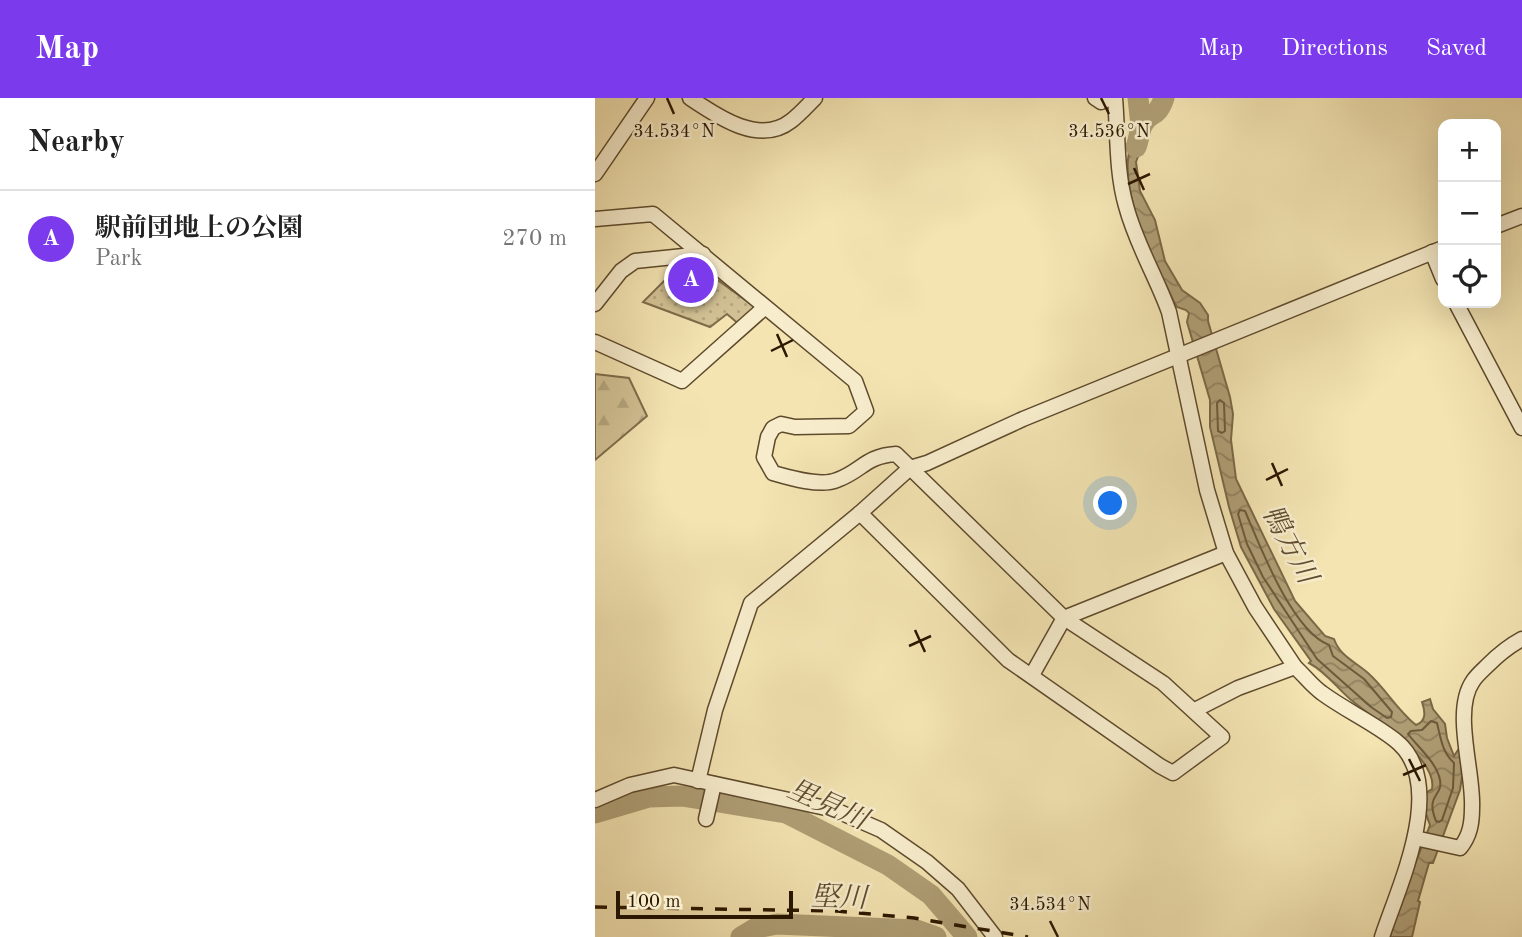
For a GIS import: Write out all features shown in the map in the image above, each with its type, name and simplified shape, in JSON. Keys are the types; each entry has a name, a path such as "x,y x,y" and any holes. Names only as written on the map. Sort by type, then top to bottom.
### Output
{"street":[{"path":"595,174 647,98"},
{"path":"690,98 720,117 750,130 772,131 790,123 814,98"},
{"path":"1095,98 1101,102 1110,98"},
{"path":"1115,98 1125,203 1133,230 1183,354 1207,490 1226,553 1255,607 1296,667 1320,692 1398,742 1414,760 1419,807 1415,838 1382,937"},
{"path":"595,219 653,214 855,381 866,411 849,426 795,427 781,424 773,428 768,437 764,457 773,473 798,481 836,482 878,455 896,454 1064,618 1163,683 1222,737 1173,774 1009,660 860,513"},
{"path":"1501,224 1522,216"},
{"path":"698,780 715,710 751,603 910,468 1023,419 1438,250"},
{"path":"595,304 621,271 635,261 703,254"},
{"path":"595,342 681,381 764,308"},
{"path":"1459,308 1522,428"},
{"path":"1032,674 1064,618 1226,553"},
{"path":"1415,838 1460,848 1467,840 1472,820 1473,792 1463,713 1466,695 1473,680 1494,659 1522,639"},
{"path":"1195,710 1238,688 1296,667"},
{"path":"595,800 630,785 674,775 835,810 881,830 927,862 958,889 995,937"},
{"path":"706,818 714,784"}],"green space":[{"path":"687,258 755,307 741,326 727,314 710,327 643,302"},
{"path":"595,374 629,378 647,416 595,460"}],"water":[{"path":"1138,121 1148,123 1136,162 1140,191 1155,220 1165,261 1182,290 1200,303 1208,315 1233,414 1231,440 1236,479 1295,601 1325,636 1334,639 1344,654 1368,673 1416,725 1424,718 1422,702 1430,699 1433,709 1445,724 1454,756 1460,751 1460,790 1433,863 1429,863 1418,901 1420,902 1412,937 1387,937 1430,825 1424,794 1432,789 1431,777 1414,751 1309,663 1311,661 1274,609 1241,547 1210,427 1210,400 1187,322 1189,313 1177,307 1173,300 1135,213 1128,176 1128,159"}],"waterway":[{"path":"1138,98 1141,126"},
{"name":"鴨方川","path":"1136,147 1143,124 1159,109 1164,98"},
{"name":"里見川","path":"595,813 649,797 682,796 786,813 888,865 931,895 967,937"},
{"name":"堅川","path":"741,937 756,928 777,924 916,930 936,937"}],"railway":[{"path":"595,907 837,911 914,918 1028,937"}],"place":[{"name":"駅前団地上の公園","path":"691,280"}]}
